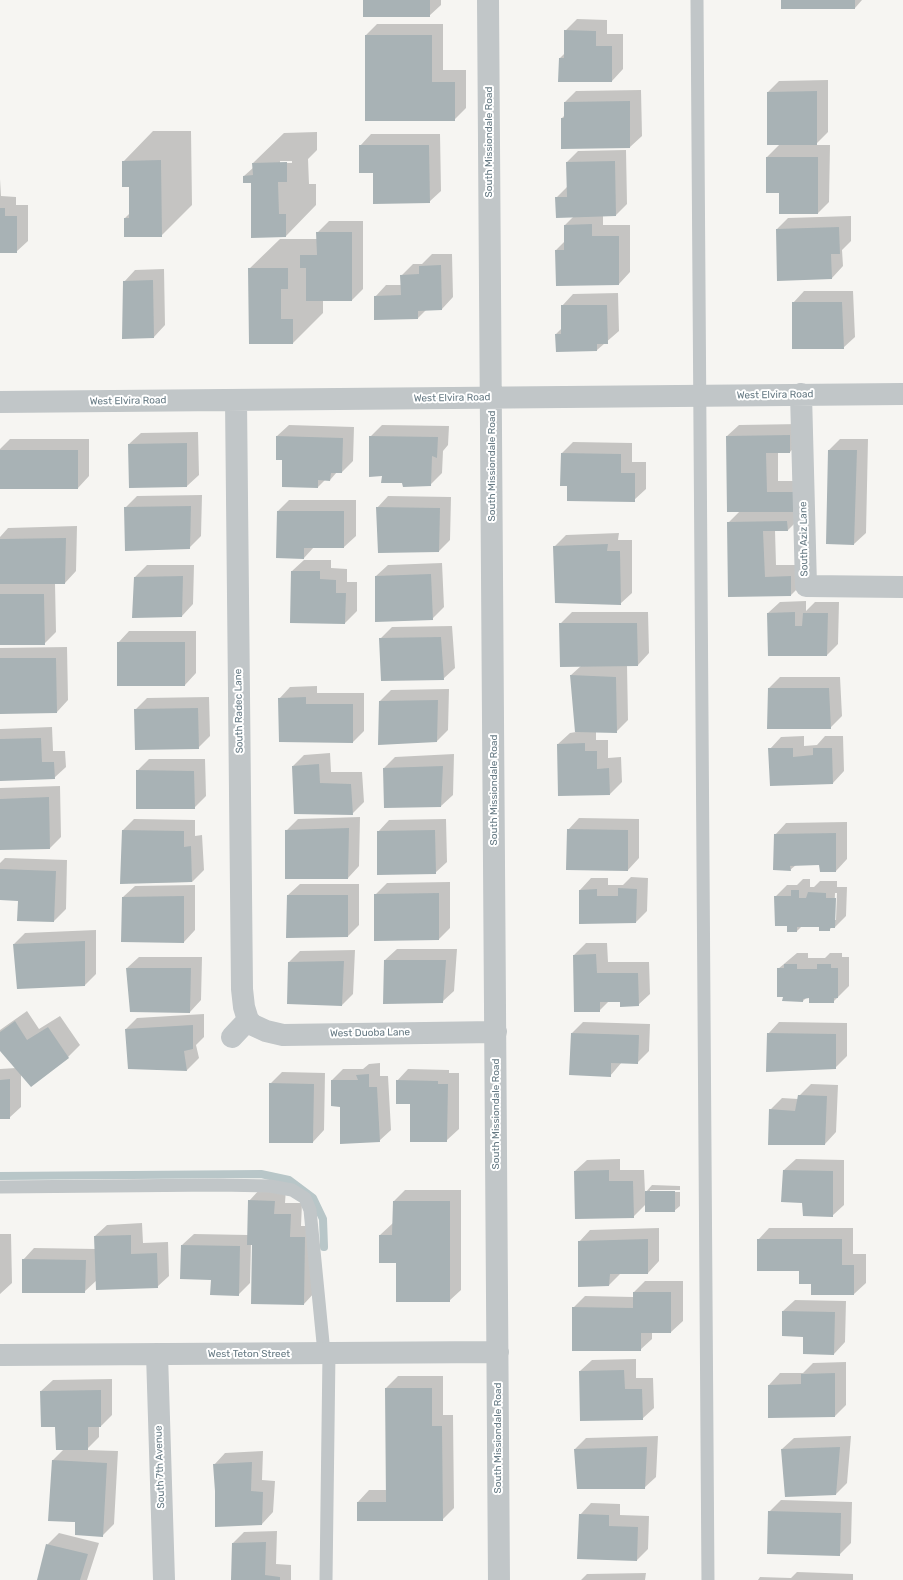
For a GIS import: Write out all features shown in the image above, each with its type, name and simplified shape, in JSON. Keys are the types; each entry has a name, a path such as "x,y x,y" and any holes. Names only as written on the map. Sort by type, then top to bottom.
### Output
{"street":[{"name":"South Missiondale Road","path":"488,0 499,1580"},
{"name":"South Aziz Lane","path":"801,394 806,586 903,587"},
{"name":"West Elvira Road","path":"0,402 903,394"},
{"name":"South Radec Lane","path":"236,400 242,989 244,1007 248,1020"},
{"name":"West Duoba Lane","path":"248,1020 253,1025 266,1031 283,1035 496,1032"},
{"path":"232,1037 248,1020"},
{"name":"West Teton Street","path":"0,1355 498,1352"},
{"name":"South 7th Avenue","path":"157,1354 164,1580"}],"lane":[{"path":"697,0 708,1580"},
{"path":"0,1187 248,1185 270,1186 292,1190 305,1198 310,1210 327,1353 326,1580"}],"building":[{"path":"363,0 430,0 430,17 363,17"},
{"path":"781,0 855,0 855,9 781,9"},
{"path":"564,30 596,31 596,46 612,46 612,82 558,82 559,58 564,58"},
{"path":"365,35 432,35 432,82 455,82 455,121 365,121"},
{"path":"817,91 817,145 767,145 767,92"},
{"path":"630,101 630,148 561,149 561,118 564,118 564,102"},
{"path":"359,145 429,145 430,203 373,204 373,173 359,173"},
{"path":"766,157 818,157 818,214 779,214 779,193 766,193"},
{"path":"161,160 162,237 124,237 124,218 129,218 129,187 122,187 122,161"},
{"path":"615,161 616,216 556,218 555,197 567,197 566,162"},
{"path":"287,162 287,182 278,182 279,214 286,214 286,237 251,238 251,183 243,183 243,176 253,175 252,163"},
{"path":"0,208 5,208 5,216 17,216 17,253 0,253"},
{"path":"592,224 592,236 619,236 619,285 556,286 555,250 564,250 564,225"},
{"path":"839,227 840,254 831,254 832,279 777,281 776,229"},
{"path":"316,232 352,232 352,301 306,301 306,268 300,268 300,255 317,255"},
{"path":"441,265 442,310 418,311 418,319 374,320 374,296 401,295 400,275 419,274 419,266"},
{"path":"248,268 288,268 288,289 281,289 281,319 293,319 293,344 249,344"},
{"path":"153,280 154,338 122,339 123,281"},
{"path":"792,302 842,302 844,349 792,349"},
{"path":"561,305 607,305 608,344 597,344 597,351 556,352 555,334 561,334"},
{"path":"790,435 790,453 766,453 767,492 793,492 793,512 727,512 726,436"},
{"path":"276,436 343,438 342,473 331,473 330,481 318,480 318,488 282,487 282,460 276,460"},
{"path":"369,436 438,437 437,458 432,456 431,486 403,487 402,483 381,483 382,476 369,477"},
{"path":"187,443 187,487 129,488 128,444"},
{"path":"0,450 78,450 78,489 0,489"},
{"path":"828,450 857,450 854,545 826,544"},
{"path":"561,453 621,454 621,473 635,473 635,502 567,501 567,486 560,486"},
{"path":"191,506 190,549 125,551 124,507"},
{"path":"376,507 440,508 439,552 378,553"},
{"path":"277,511 344,511 344,548 304,548 304,559 276,558"},
{"path":"787,521 788,531 763,531 765,577 791,576 791,596 728,597 727,522"},
{"path":"66,538 65,584 0,584 0,539"},
{"path":"608,544 607,551 620,551 621,605 555,603 553,546"},
{"path":"291,571 320,571 320,579 336,580 336,593 346,593 345,624 290,623"},
{"path":"431,574 433,620 375,622 375,576"},
{"path":"183,576 182,617 132,618 134,577"},
{"path":"0,594 44,594 45,645 0,645"},
{"path":"795,612 795,626 802,626 803,613 828,613 827,656 768,656 767,613"},
{"path":"559,623 637,623 638,666 560,667"},
{"path":"441,637 444,680 381,681 379,638"},
{"path":"117,642 185,642 185,686 117,686"},
{"path":"0,658 56,658 57,713 0,714"},
{"path":"570,675 616,677 617,733 575,732"},
{"path":"768,688 829,688 831,729 767,729"},
{"path":"306,697 306,704 353,704 353,743 279,742 278,698"},
{"path":"438,700 437,742 378,745 379,701"},
{"path":"198,708 199,749 135,750 134,709"},
{"path":"41,738 42,762 54,762 55,779 0,781 0,739"},
{"path":"585,743 585,751 597,751 597,769 609,768 610,795 558,796 557,744"},
{"path":"768,748 793,748 793,757 813,755 813,748 832,748 833,784 770,786"},
{"path":"319,764 320,783 351,784 353,815 294,814 292,766"},
{"path":"443,766 441,807 384,808 383,768"},
{"path":"136,770 194,771 195,809 136,809"},
{"path":"49,797 50,849 0,850 0,799"},
{"path":"349,828 348,879 285,879 285,830"},
{"path":"567,829 628,830 628,871 566,870"},
{"path":"122,830 184,831 184,847 191,846 192,882 120,884"},
{"path":"435,830 436,874 377,875 377,831"},
{"path":"836,833 836,872 820,872 819,865 790,866 791,871 773,870 774,834"},
{"path":"0,869 56,871 54,922 17,921 18,901 0,900"},
{"path":"618,888 637,889 636,923 579,924 579,890 597,889 597,896 618,896"},
{"path":"791,890 799,890 799,898 806,898 808,892 826,893 826,898 836,898 835,928 830,928 830,931 819,931 819,927 797,927 797,932 787,932 787,926 775,926 774,896 791,896"},
{"path":"439,893 439,940 374,941 374,894"},
{"path":"287,895 348,895 348,937 286,938"},
{"path":"184,896 184,943 121,942 122,897"},
{"path":"85,941 85,986 17,989 13,944"},
{"path":"596,954 597,973 638,973 639,1006 620,1007 620,1002 600,1002 600,1012 574,1012 573,955"},
{"path":"384,960 446,960 443,1003 383,1004"},
{"path":"344,961 342,1006 287,1004 288,962"},
{"path":"784,964 797,964 797,969 817,969 817,964 831,964 831,968 838,968 838,998 834,998 834,1003 809,1003 809,998 803,999 803,1002 782,1001 783,997 777,997 777,968 784,968"},
{"path":"126,968 191,968 190,1013 130,1012"},
{"path":"15,1021 27,1040 48,1027 69,1058 31,1087 0,1051 0,1032"},
{"path":"193,1025 193,1049 184,1051 187,1071 128,1069 125,1029"},
{"path":"571,1033 639,1035 638,1064 611,1063 611,1077 569,1075"},
{"path":"767,1033 836,1034 836,1069 766,1072"},
{"path":"369,1074 369,1087 377,1087 380,1142 340,1144 340,1107 331,1106 331,1080 358,1080 356,1075"},
{"path":"10,1079 10,1119 0,1119 0,1080"},
{"path":"396,1080 438,1081 438,1084 448,1084 447,1142 410,1142 410,1104 396,1104"},
{"path":"269,1083 314,1084 313,1143 269,1143"},
{"path":"798,1095 827,1096 825,1145 768,1145 769,1109 795,1111"},
{"path":"609,1170 609,1181 633,1181 634,1218 575,1219 574,1171"},
{"path":"783,1170 833,1171 833,1217 803,1216 802,1203 781,1202"},
{"path":"645,1191 675,1191 675,1212 645,1212"},
{"path":"248,1200 275,1201 274,1214 291,1214 290,1237 305,1237 304,1305 251,1304 252,1245 247,1245"},
{"path":"393,1201 450,1201 450,1302 396,1302 396,1263 379,1263 379,1235 392,1235"},
{"path":"131,1235 131,1254 157,1253 158,1288 96,1290 94,1236"},
{"path":"648,1239 648,1274 610,1274 609,1286 578,1287 578,1241"},
{"path":"757,1239 842,1239 842,1265 854,1265 854,1295 811,1295 811,1284 799,1284 799,1271 757,1271"},
{"path":"181,1245 240,1246 239,1296 210,1295 211,1280 180,1279"},
{"path":"22,1259 86,1260 85,1293 22,1293"},
{"path":"633,1292 671,1292 671,1333 641,1333 641,1351 572,1351 572,1307 633,1308"},
{"path":"782,1311 835,1312 834,1355 803,1354 803,1337 782,1336"},
{"path":"624,1370 625,1389 642,1389 643,1420 580,1421 579,1371"},
{"path":"835,1373 835,1417 768,1418 768,1385 801,1384 801,1374"},
{"path":"385,1388 432,1388 432,1426 442,1426 443,1521 357,1521 357,1502 386,1502"},
{"path":"101,1390 101,1427 88,1427 88,1450 56,1450 55,1427 41,1427 40,1391"},
{"path":"647,1447 645,1489 577,1489 574,1449"},
{"path":"840,1447 836,1495 785,1497 781,1449"},
{"path":"52,1460 107,1463 103,1537 75,1535 75,1522 48,1521"},
{"path":"252,1462 251,1491 263,1492 262,1525 215,1527 213,1464"},
{"path":"768,1511 841,1513 840,1556 767,1554"},
{"path":"579,1514 609,1515 609,1526 638,1527 637,1561 577,1559"},
{"path":"266,1542 265,1575 280,1577 280,1580 231,1580 232,1543"},
{"path":"46,1544 88,1554 80,1580 37,1580"}],"waterway":[{"path":"0,1176 261,1174 289,1180 313,1198 323,1219 324,1247"}]}
